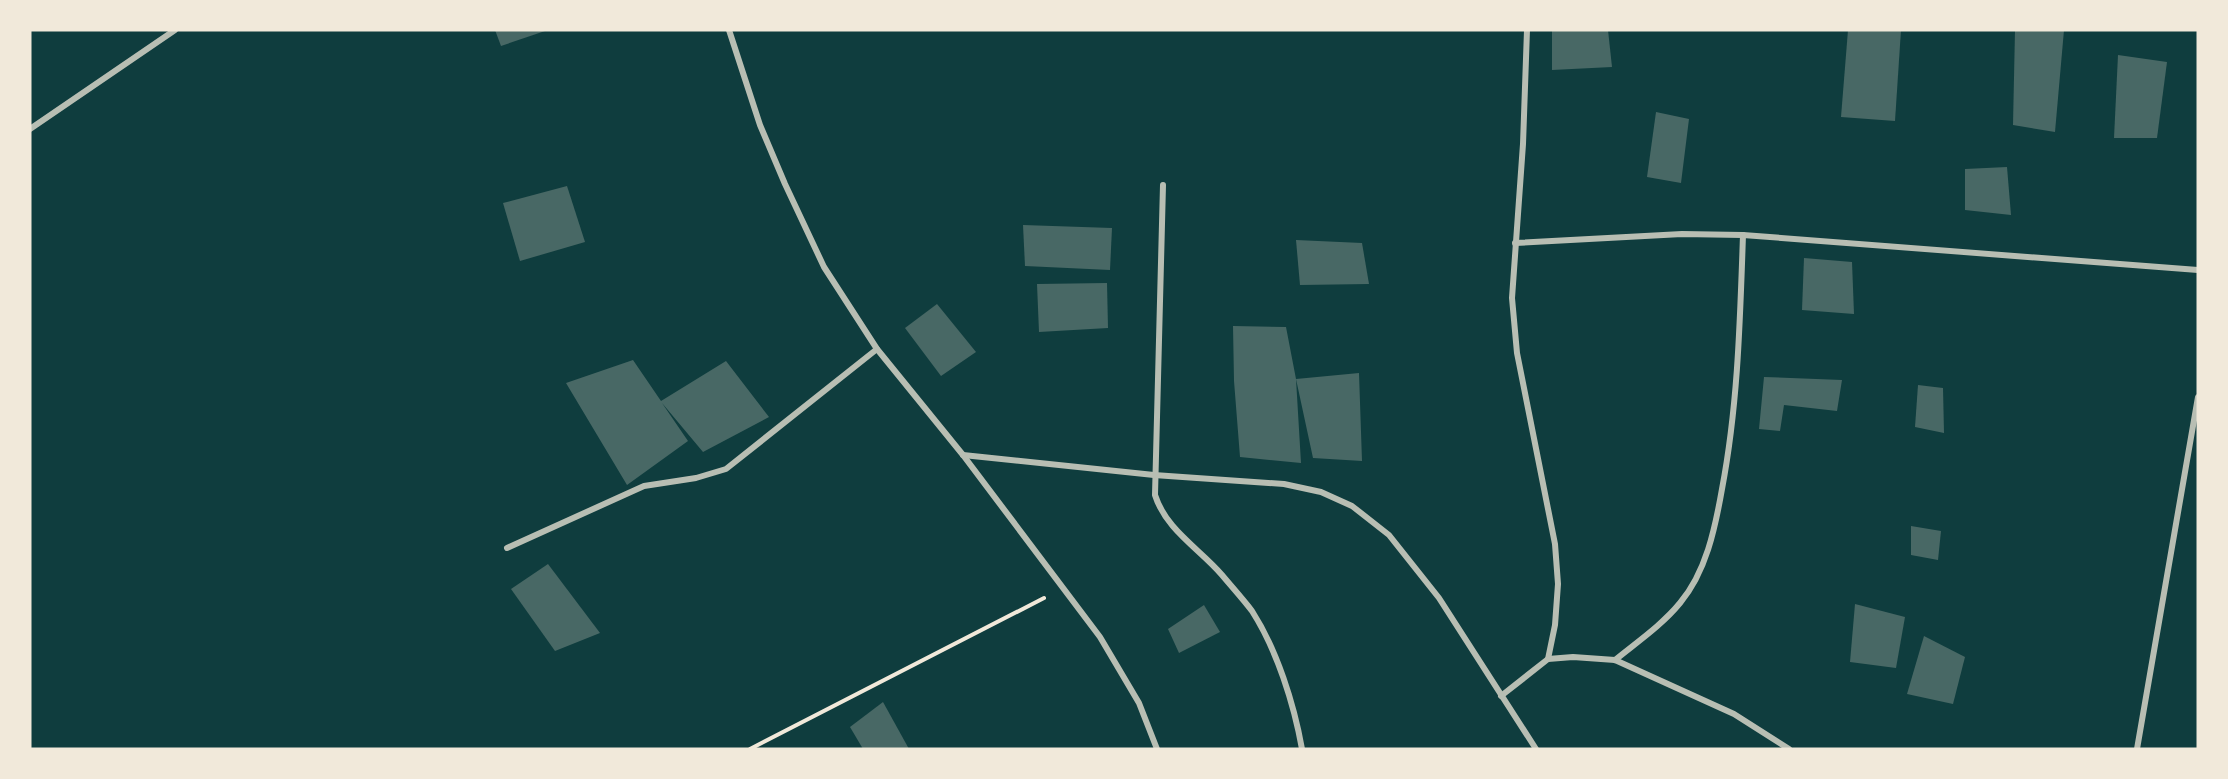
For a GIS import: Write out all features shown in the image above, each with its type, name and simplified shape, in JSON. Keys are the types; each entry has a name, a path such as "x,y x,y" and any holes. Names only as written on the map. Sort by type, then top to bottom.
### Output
{"street":[{"path":"30,129 176,30"},
{"path":"729,30 760,125 824,267 877,349 963,455 1100,637 1139,703 1157,749"},
{"path":"1527,30 1523,144 1512,298 1517,353 1556,544 1558,584 1555,624 1548,659"},
{"path":"1163,185 1155,495 1159,509 1168,522 1221,573 1252,611 1277,663 1296,716 1302,749"},
{"path":"1515,243 1682,234 1743,235 2198,270"},
{"path":"1615,660 1655,628 1681,603 1705,559 1717,518 1733,427 1740,345 1743,235"},
{"path":"507,548 644,486 696,478 726,469 877,349"},
{"path":"2137,749 2198,397"},
{"path":"963,455 1154,475 1284,484 1321,492 1352,506 1389,535 1439,598 1536,749"},
{"path":"1501,696 1548,659 1573,657 1615,660 1734,714 1789,749"}],"path":[{"path":"750,749 1063,588"}],"building":[{"path":"495,30 548,30 501,46"},
{"path":"1552,30 1608,30 1612,67 1552,70"},
{"path":"1848,30 1901,30 1895,121 1841,117"},
{"path":"2015,30 2064,30 2055,132 2013,125"},
{"path":"2118,55 2167,62 2157,138 2114,138"},
{"path":"1656,112 1689,119 1681,183 1647,177"},
{"path":"2007,167 2011,215 1965,210 1965,169"},
{"path":"567,186 585,242 520,261 503,203"},
{"path":"1023,225 1112,228 1110,270 1025,266"},
{"path":"1296,240 1362,243 1369,284 1300,285"},
{"path":"1804,258 1852,262 1854,314 1802,310"},
{"path":"1107,283 1108,328 1039,332 1037,284"},
{"path":"937,304 976,352 941,376 905,328"},
{"path":"1233,326 1286,327 1296,379 1301,463 1240,457 1234,381"},
{"path":"633,360 661,401 726,361 769,417 703,452 662,403 688,441 627,485 566,383"},
{"path":"1359,373 1362,461 1313,458 1296,379"},
{"path":"1764,377 1842,380 1837,411 1784,405 1780,431 1759,429"},
{"path":"1918,385 1943,388 1944,433 1915,427"},
{"path":"1911,526 1941,531 1938,560 1911,555"},
{"path":"548,564 600,633 555,651 511,589"},
{"path":"1855,604 1905,617 1896,668 1850,662"},
{"path":"1204,605 1220,632 1179,653 1168,629"},
{"path":"1924,636 1965,657 1953,704 1907,694"},
{"path":"883,702 909,749 863,749 850,727"}]}
